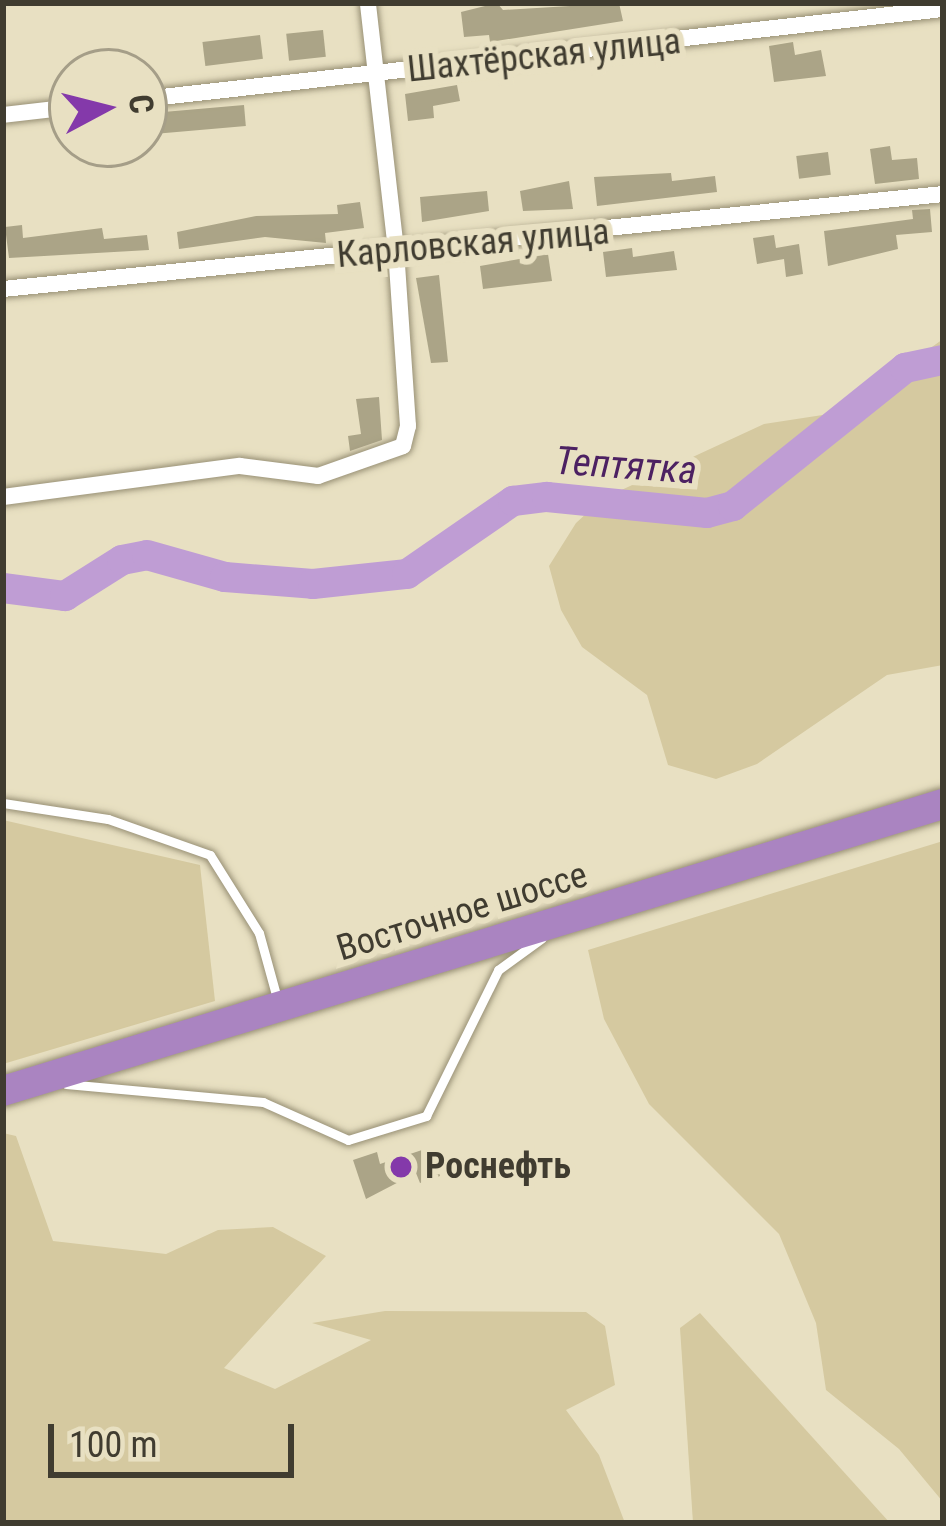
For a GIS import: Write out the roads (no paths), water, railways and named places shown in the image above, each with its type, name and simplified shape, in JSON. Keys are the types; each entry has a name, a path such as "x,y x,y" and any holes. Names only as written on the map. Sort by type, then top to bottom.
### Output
{"highway":[{"name":"Восточное шоссе","path":"3,1090 943,804"}],"street":[{"path":"3,497 239,466 319,476 394,453 408,426 396,250 368,3"},
{"name":"Шахтёрская улица","path":"168,96 943,9"},
{"path":"3,115 48,110"},
{"name":"Карловская улица","path":"3,289 943,194"}],"lane":[{"path":"3,803 108,819 210,855 259,933 280,1009"},
{"path":"37,1081 262,1102 348,1140 426,1116 498,970 566,921"}],"waterway":[{"name":"Тептятка","path":"3,588 65,596 122,560 147,555 225,577 313,584 407,574 513,501 547,497 707,513 733,506 905,368 943,360"}],"place":[{"name":"Роснефть","path":"401,1167"}]}
